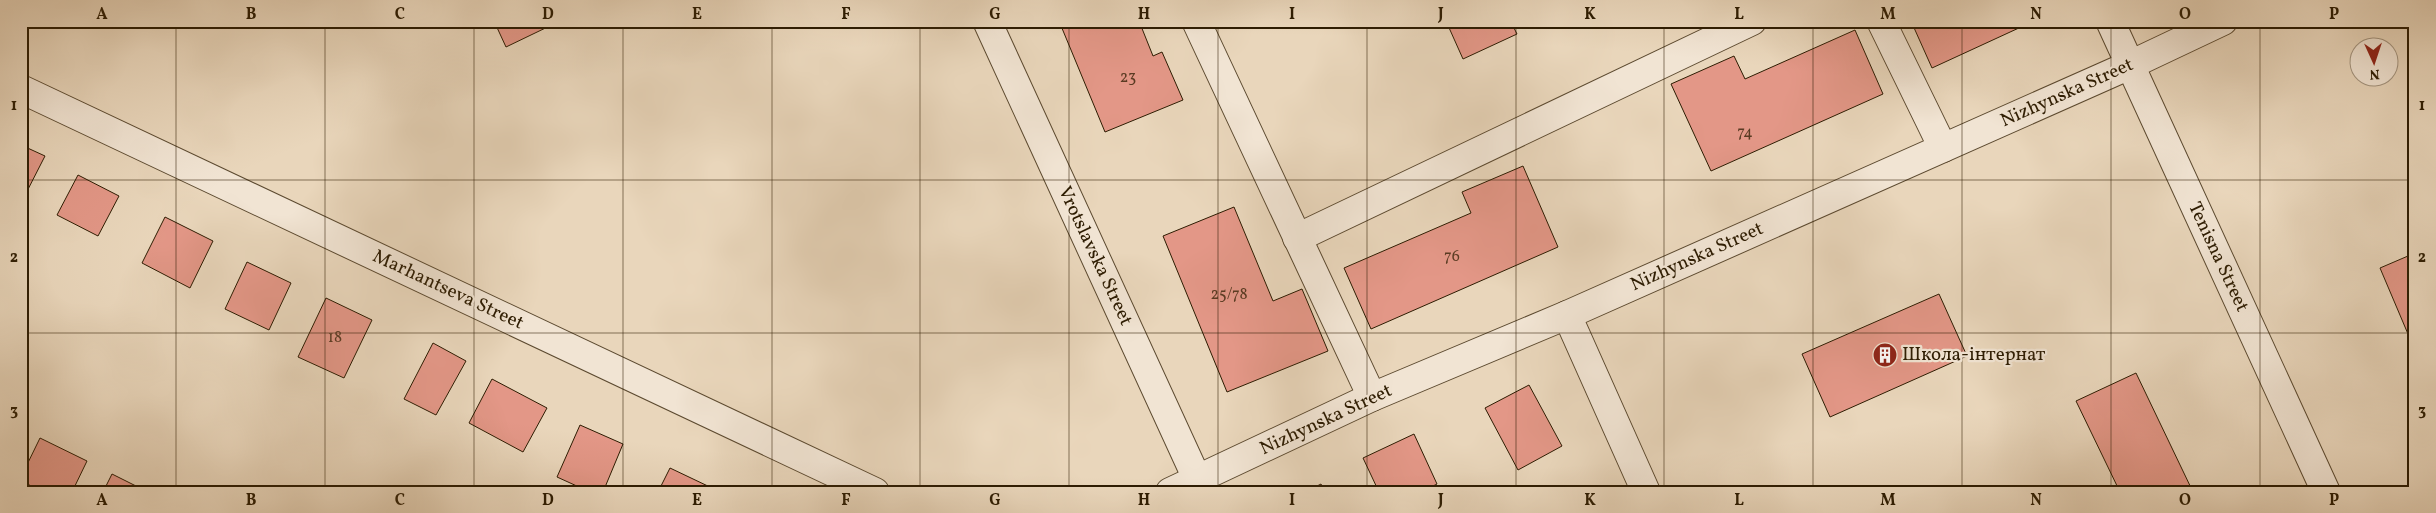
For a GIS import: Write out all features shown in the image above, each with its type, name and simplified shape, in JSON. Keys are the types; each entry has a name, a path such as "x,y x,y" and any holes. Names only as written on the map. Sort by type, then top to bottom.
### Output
{"street":[{"name":"Vrotslavska Street","path":"988,21 1201,486"},
{"path":"1196,21 1372,397"},
{"path":"1297,238 1752,21"},
{"path":"1881,21 1943,148"},
{"name":"Tenisna Street","path":"2110,21 2326,492"},
{"name":"Nizhynska Street","path":"1170,492 1201,486 1372,397 1566,315 2130,65 2224,21"},
{"name":"Marhantseva Street","path":"21,89 875,492"},
{"path":"1566,315 1646,492"}],"building":[{"path":"494,21 560,21 506,47"},
{"path":"1059,21 1139,21 1153,56 1162,52 1183,100 1105,132"},
{"path":"1446,21 1517,21 1512,24 1517,34 1463,59"},
{"path":"1911,21 2018,21 2021,27 1932,68"},
{"path":"1855,30 1883,94 1711,171 1671,84 1734,56 1745,79"},
{"path":"21,145 45,156 21,203"},
{"path":"1523,166 1558,247 1371,329 1344,268 1471,213 1462,192"},
{"path":"78,175 119,196 98,236 57,215"},
{"path":"1234,207 1273,301 1302,289 1328,351 1227,392 1163,236"},
{"path":"165,217 213,241 190,288 142,263"},
{"path":"2415,253 2415,332 2408,334 2380,268"},
{"path":"247,262 291,283 269,330 225,309"},
{"name":"Школа-інтернат","path":"1939,294 1967,356 1830,417 1802,354"},
{"path":"326,298 372,320 344,378 298,357"},
{"path":"433,343 466,361 436,415 404,399"},
{"path":"2136,373 2193,492 2120,492 2076,401"},
{"path":"492,379 547,408 523,452 469,423"},
{"path":"1529,385 1562,446 1518,470 1485,408"},
{"path":"580,425 623,444 603,492 590,492 557,477"},
{"path":"1414,434 1437,484 1421,492 1379,492 1363,458"},
{"path":"40,438 87,461 72,492 44,492 21,481 21,477"},
{"path":"670,468 712,488 711,492 658,492"},
{"path":"112,474 148,492 103,492"},
{"path":"1321,484 1325,492 1305,492"}],"place":[{"name":"Школа-інтернат","path":"1885,355"}]}
